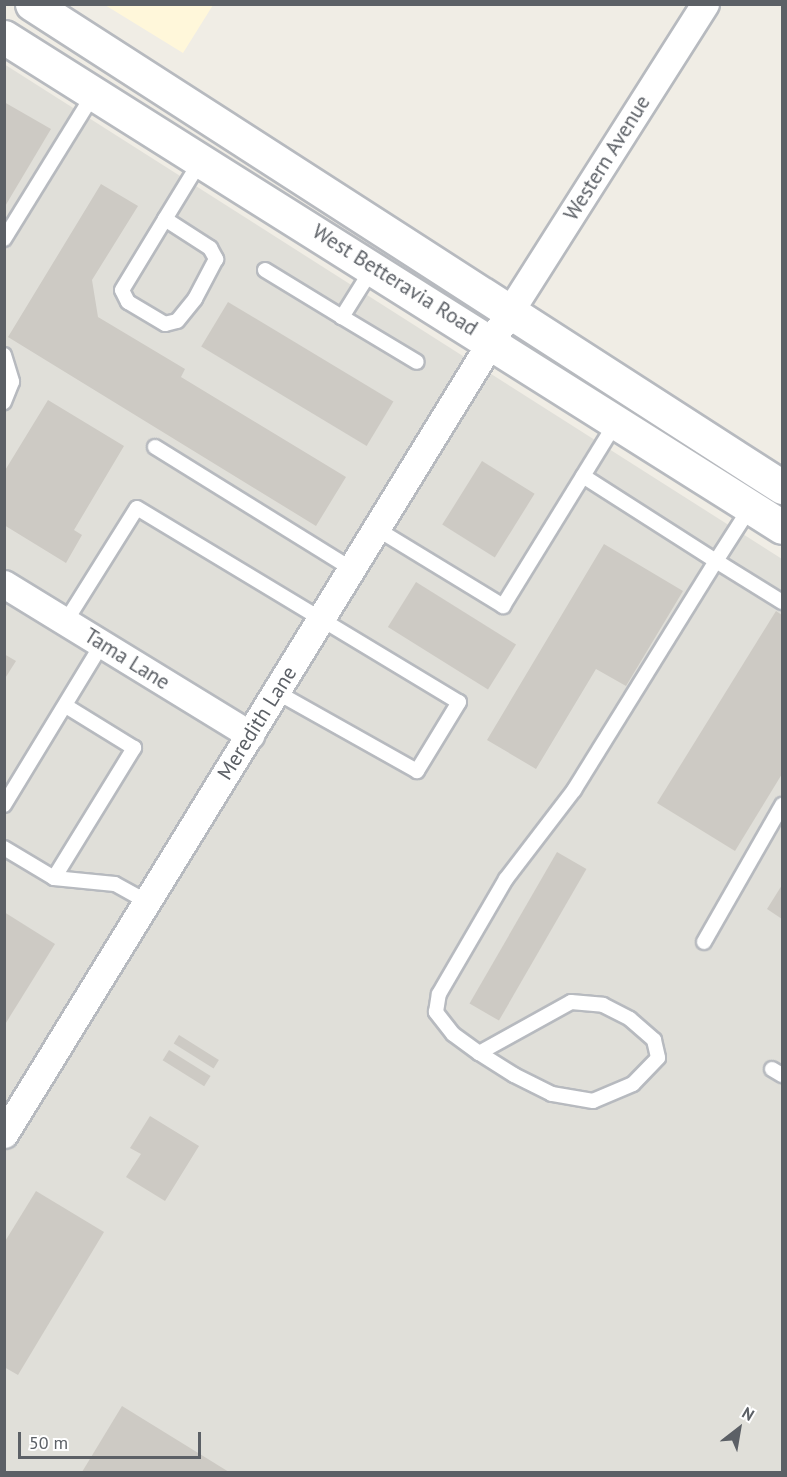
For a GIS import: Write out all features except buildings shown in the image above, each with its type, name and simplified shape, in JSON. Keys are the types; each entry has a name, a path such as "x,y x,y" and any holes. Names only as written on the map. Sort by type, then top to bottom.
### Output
{"main road":[{"name":"West Betteravia Road","path":"32,4 783,487"},
{"name":"West Betteravia Road","path":"4,37 492,341 783,527"}],"street":[{"name":"Western Avenue","path":"510,312 705,4"},
{"name":"Meredith Lane","path":"4,1134 510,312"},
{"name":"Tama Lane","path":"4,584 250,735"}],"lane":[{"path":"4,240 94,93"},
{"path":"165,219 210,248 216,259 195,299 177,321 165,324 128,302 122,290 165,219 201,160"},
{"path":"342,317 373,267"},
{"path":"265,270 417,363"},
{"path":"4,356 12,382 4,402"},
{"path":"377,529 503,606 616,421"},
{"path":"155,447 352,569"},
{"path":"583,476 783,602"},
{"path":"479,1053 571,1002 603,1005 630,1019 654,1040 658,1058 633,1084 593,1101 552,1094 479,1053 453,1034 436,1012 439,994 506,879 574,790 751,506"},
{"path":"66,621 137,508 320,621 356,638 459,702 417,771 276,692"},
{"path":"4,806 102,644"},
{"path":"54,878 134,748 66,706"},
{"path":"704,942 783,805"},
{"path":"4,848 54,878 115,884 147,902"}],"shaded area":[{"path":"105,5 213,5 183,53"},
{"path":"4,64 782,559 782,1472 5,1472"}]}
